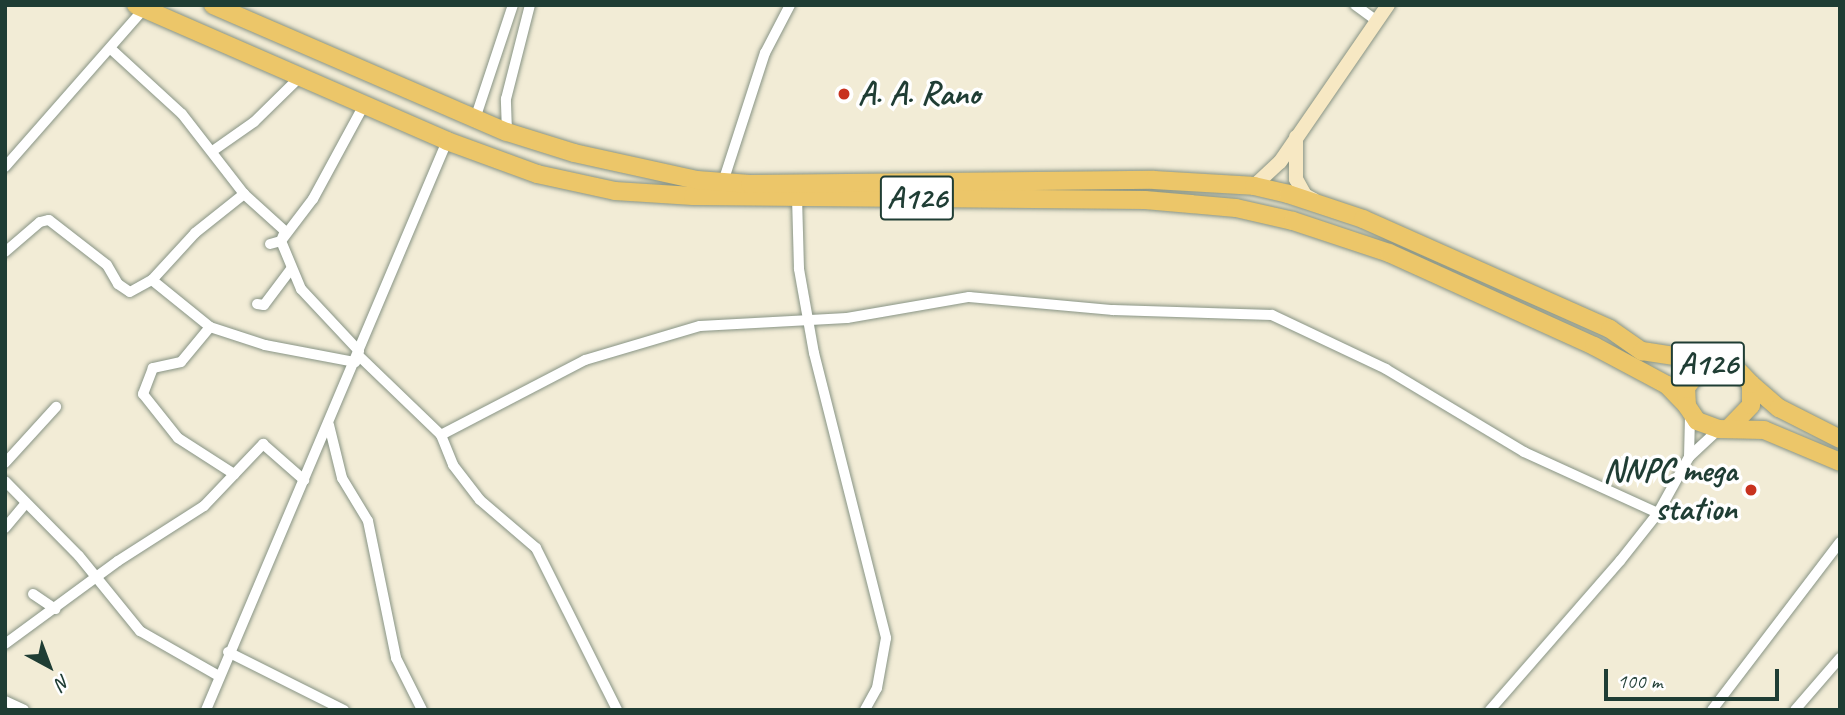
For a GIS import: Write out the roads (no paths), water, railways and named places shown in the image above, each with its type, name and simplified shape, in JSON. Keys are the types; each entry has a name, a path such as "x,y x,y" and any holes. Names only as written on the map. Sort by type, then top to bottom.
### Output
{"highway":[{"name":"A126","path":"213,5 507,132 627,166 723,182 1154,180 1254,186 1319,202 1610,329 1642,351 1732,364 1751,384 1790,415 1840,439"},
{"name":"A126","path":"140,7 447,141 537,174 615,191 797,197 1145,200 1236,208 1293,221 1389,253 1594,346 1667,385 1697,421 1725,428 1778,434 1840,462"},
{"name":"A126","path":"1688,409 1690,378 1713,362"},
{"name":"A126","path":"1725,428 1747,415 1751,384"}],"street":[{"path":"475,119 513,5"},
{"path":"507,132 506,99 530,5"},
{"path":"723,182 765,53 790,5"},
{"path":"1355,5 1376,20"},
{"path":"1254,186 1280,162 1388,5"},
{"path":"5,167 111,49 140,7"},
{"path":"111,49 182,114 214,150 244,194 285,230 281,241 301,289 357,356 441,435 453,465 480,500 536,548 617,710"},
{"path":"214,150 254,122 299,78"},
{"path":"270,244 281,241 313,199 364,105"},
{"path":"1296,136 1296,178 1305,195 1319,202"},
{"path":"206,710 228,652 329,425 447,141"},
{"path":"5,252 40,222 48,220 107,265 118,284 130,292 152,280 195,233 244,194"},
{"path":"797,197 799,269 808,321 886,638 877,688 865,710"},
{"path":"257,304 264,305 291,269"},
{"path":"152,280 210,327 265,345 357,356"},
{"path":"441,435 585,360 700,326 808,321 969,297 1114,310 1272,315 1387,369 1524,452 1658,513"},
{"path":"210,327 181,362 153,368 143,394 178,438 234,474"},
{"path":"5,463 56,407"},
{"path":"1688,409 1689,457"},
{"path":"329,425 342,478 368,521 396,658 422,710"},
{"path":"1490,710 1658,513 1689,457 1725,428"},
{"path":"5,644 205,506 263,444 304,480"},
{"path":"5,481 24,505 99,578 140,631 219,676"},
{"path":"5,528 24,505"},
{"path":"1712,710 1840,542"},
{"path":"33,594 55,609"},
{"path":"228,652 344,710"},
{"path":"1795,710 1840,658"},
{"path":"5,701 24,710"}],"place":[{"name":"A. A. Rano","path":"844,94"},
{"name":"NNPC mega station","path":"1751,490"}]}
